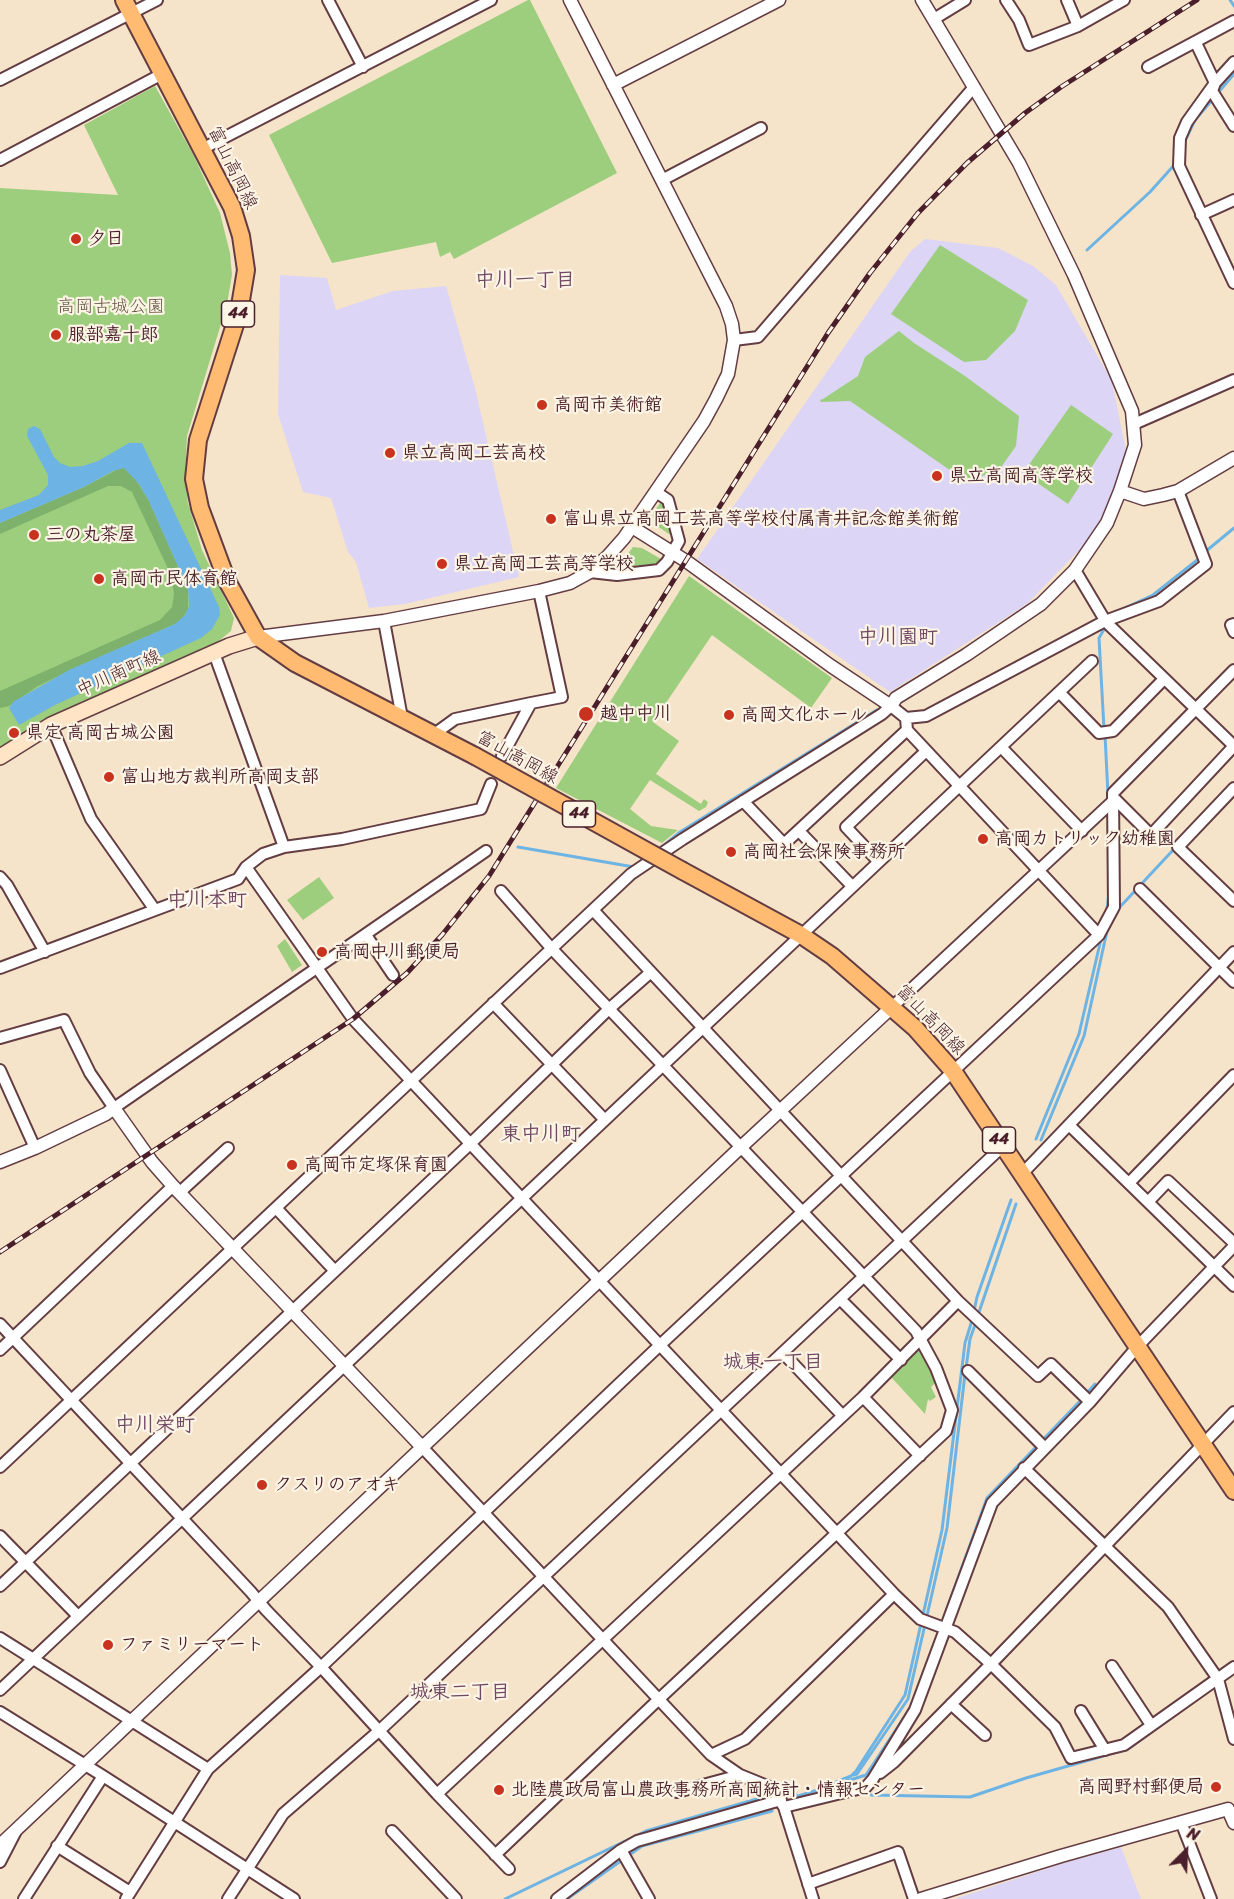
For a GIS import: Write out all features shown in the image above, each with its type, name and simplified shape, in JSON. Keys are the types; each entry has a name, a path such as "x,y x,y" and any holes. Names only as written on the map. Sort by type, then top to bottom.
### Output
{"main road":[{"name":"富山高岡線","path":"128,7 232,207 242,236 246,270 238,312 198,440 194,479 207,527 226,581 258,638 295,663 475,756 801,935 832,956 892,1007 915,1028 953,1071 1234,1491"},
{"name":"中川南町線","path":"0,757 51,725 230,646 258,638"}],"street":[{"path":"0,80 128,7 157,0"},
{"path":"328,0 363,67"},
{"path":"202,149 491,0"},
{"path":"258,638 384,621 539,591 570,583 590,573 608,556 632,527 704,422 716,399 728,374 734,340 726,306 570,0"},
{"path":"613,85 779,0"},
{"path":"0,1467 631,874 742,801 882,714 896,698 966,655 1041,604 1075,570 1107,523 1135,445 1132,411 1074,275 1019,163 922,0"},
{"path":"934,19 965,0"},
{"path":"1006,0 1019,20 1029,45 1078,26 1124,0"},
{"path":"1067,0 1078,26"},
{"path":"1148,67 1234,21"},
{"path":"1196,43 1215,90 1234,126"},
{"path":"1234,62 1215,90 1186,122 1180,138 1179,166 1234,284"},
{"path":"0,160 162,74"},
{"path":"734,340 758,337 974,87"},
{"path":"662,180 761,128"},
{"path":"1202,215 1234,200"},
{"path":"1134,424 1234,380"},
{"path":"1120,491 1144,500 1178,491 1234,458"},
{"path":"632,527 906,718 926,716 1110,622 1159,601 1206,564 1178,491"},
{"path":"590,573 617,575 659,570 679,541 668,500 656,492"},
{"path":"1075,570 1110,622 1164,679 1234,746 1151,835 1113,799"},
{"path":"433,735 456,719 562,698 539,591"},
{"path":"384,621 402,718"},
{"path":"1234,624 1231,625 1234,632"},
{"path":"214,653 284,847"},
{"path":"0,1690 1092,661"},
{"path":"57,1846 128,1895 208,1769 321,1667 659,1346 1099,935 1107,924 1114,907 1113,792 1234,670"},
{"path":"1059,692 1099,733 1113,731 1164,679"},
{"path":"502,756 531,703"},
{"path":"906,718 907,730 1099,935"},
{"path":"51,725 91,819 155,910"},
{"path":"742,801 784,844 907,730"},
{"path":"1001,747 1082,831"},
{"path":"878,861 846,827 926,751"},
{"path":"0,968 238,879 246,867 263,854 284,847 342,839 481,809 491,784"},
{"path":"1234,788 1178,847 1234,901"},
{"path":"0,1845 599,1280 1082,831 1113,799"},
{"path":"799,831 852,886"},
{"path":"0,1162 36,1148 106,1114 486,850"},
{"path":"246,867 353,1019 894,1593 935,1624 955,1632 991,1664 1055,1727 1071,1758 1124,1745 1219,1682 1234,1667"},
{"path":"0,877 7,885 45,952"},
{"path":"1140,889 1234,982"},
{"path":"495,1855 946,1431 951,1410 936,1368 916,1331 552,949 501,891"},
{"path":"593,910 958,1301 1038,1376 1051,1364 1086,1398"},
{"path":"366,935 393,975"},
{"path":"1022,1175 1234,952"},
{"path":"0,1586 470,1144 610,1008 651,972"},
{"path":"493,1003 604,1119"},
{"path":"0,1038 64,1020 90,1073 152,1162 176,1190 292,1309 711,1755 740,1775 771,1788 782,1804 813,1899"},
{"path":"0,1070 36,1148"},
{"path":"1129,1183 1234,1075"},
{"path":"1069,1125 1234,1286"},
{"path":"228,1899 283,1814 380,1730 1003,1146"},
{"path":"0,1350 176,1190 228,1148"},
{"path":"873,1779 915,1710 935,1624 992,1503 1086,1398 1234,1245 1168,1181 1148,1202"},
{"path":"276,1208 334,1270"},
{"path":"840,1299 901,1360"},
{"path":"437,1794 863,1397 958,1301"},
{"path":"0,1324 509,1869"},
{"path":"783,1353 842,1415"},
{"path":"968,1371 1044,1447"},
{"path":"863,1397 920,1456"},
{"path":"557,1899 624,1856 637,1841 782,1804 866,1787 894,1762 991,1664 1234,1412"},
{"path":"1024,1468 1168,1606 1219,1682 1234,1739"},
{"path":"0,1536 78,1616"},
{"path":"711,1755 745,1738 894,1593"},
{"path":"0,1638 208,1769"},
{"path":"1112,1666 1151,1725"},
{"path":"951,1704 985,1735"},
{"path":"0,1712 294,1899"},
{"path":"1081,1712 1106,1750"},
{"path":"677,1792 740,1775"},
{"path":"24,1899 103,1776"},
{"path":"921,1899 1061,1856 1231,1808 1234,1823"},
{"path":"1181,1822 1211,1899"},
{"path":"0,1837 17,1830"},
{"path":"0,1862 17,1830"},
{"path":"392,1831 456,1899"},
{"path":"808,1884 898,1852 914,1899"},
{"path":"624,1856 649,1899"}],"shaded area":[{"name":"県立高岡高等学校","path":"925,239 998,248 1033,266 1056,285 1112,381 1127,456 1113,496 1088,541 1027,604 890,692 697,559 910,252"},
{"name":"県立高岡工芸高校","path":"280,275 327,278 336,310 393,291 446,286 475,388 519,577 405,604 369,608 356,562 348,552 331,498 303,492 278,414"},
{"path":"1121,1847 1141,1899 954,1899 1064,1863"}],"green space":[{"path":"528,0 617,173 454,259 450,252 440,257 436,242 332,263 269,135"},
{"name":"高岡古城公園","path":"155,86 194,156 220,213 230,253 232,275 227,304 187,436 185,479 188,503 202,550 234,618 231,631 216,643 55,718 0,748 0,188 118,195 84,125"},
{"path":"940,245 1028,300 1015,331 986,360 964,362 891,314"},
{"path":"899,331 1019,416 1016,446 997,473 975,477 970,484 850,401 821,402 820,400 858,376 865,357"},
{"path":"1071,405 1113,434 1068,504 1023,473"},
{"path":"124,468 133,475 149,501 188,589 188,610 175,624 81,665 38,686 9,706 0,708 0,691 160,620 172,607 174,594 171,575 132,492 121,486 108,486 0,534 0,523 84,487"},
{"path":"663,499 668,504 665,509 667,523 672,527 675,538 654,524 653,513"},
{"path":"633,547 642,548 661,559 657,565 622,570 618,567"},
{"path":"689,576 832,678 811,708 712,635 653,722 679,741 656,774 701,804 704,799 708,802 706,807 699,811 650,780 630,809 651,826 678,830 662,843 556,788"},
{"path":"319,877 334,898 303,920 287,900"},
{"path":"285,939 302,965 292,972 277,946"},
{"path":"925,1342 944,1375 931,1387 936,1397 930,1401 928,1399 925,1414 891,1377"}],"water":[{"path":"34,426 40,429 54,457 60,463 70,467 98,461 129,443 142,443 219,607 220,615 212,629 201,638 57,704 19,725 9,708 13,702 69,670 175,624 185,615 189,606 188,589 149,501 139,484 124,468 0,523 0,510 39,495 48,485 48,475 27,436 28,429"}],"waterway":[{"path":"1230,0 1234,6"},
{"path":"1217,94 1234,74"},
{"path":"1184,143 1195,120 1213,99"},
{"path":"1087,250 1150,192 1176,163"},
{"path":"1205,552 1234,528"},
{"path":"1114,613 1153,595 1201,557"},
{"path":"1104,729 1099,638 1106,626"},
{"path":"662,847 680,832 877,710"},
{"path":"1105,735 1108,795"},
{"path":"518,847 634,867"},
{"path":"1118,909 1175,848"},
{"path":"1107,909 1109,892"},
{"path":"1041,1140 1084,1036 1107,931 1111,923"},
{"path":"1036,1139 1079,1034 1101,939"},
{"path":"974,1311 1011,1200"},
{"path":"978,1315 1016,1204"},
{"path":"836,1785 836,1782 851,1776 856,1771 905,1695 942,1530 965,1343 973,1317"},
{"path":"966,1368 970,1339 976,1322"},
{"path":"853,1775 857,1774 908,1699 947,1528 965,1374"},
{"path":"1086,1394 1095,1384"},
{"path":"945,1614 987,1498 1082,1399"},
{"path":"795,1797 866,1775 911,1707"},
{"path":"871,1795 970,1797 1026,1778 1128,1749 1178,1713"},
{"path":"505,1899 646,1831 788,1790 798,1796"},
{"path":"567,1899 642,1846 772,1811"}],"railway":[{"path":"0,1252 353,1019 407,973 442,935 489,876 828,333 870,273 918,213 967,163 1025,113 1061,87 1197,0"}],"place":[{"name":"夕日","path":"76,239"},
{"name":"服部嘉十郎","path":"56,335"},
{"name":"高岡市美術館","path":"542,405"},
{"name":"県立高岡工芸高校","path":"390,453"},
{"name":"県立高岡高等学校","path":"937,476"},
{"name":"富山県立高岡工芸高等学校付属青井記念館美術館","path":"551,519"},
{"name":"三の丸茶屋","path":"34,535"},
{"name":"県立高岡工芸高等学校","path":"442,564"},
{"name":"高岡市民体育館","path":"99,579"},
{"name":"越中中川","path":"586,714"},
{"name":"高岡文化ホール","path":"729,715"},
{"name":"県定 高岡古城公園","path":"14,733"},
{"name":"富山地方裁判所高岡支部","path":"109,777"},
{"name":"高岡カトリック幼稚園","path":"983,839"},
{"name":"高岡社会保険事務所","path":"731,852"},
{"name":"高岡中川郵便局","path":"322,952"},
{"name":"高岡市定塚保育園","path":"292,1165"},
{"name":"クスリのアオキ","path":"262,1485"},
{"name":"ファミリーマート","path":"108,1645"},
{"name":"高岡野村郵便局","path":"1216,1787"},
{"name":"北陸農政局富山農政事務所高岡統計・情報センター","path":"499,1790"}],"district":[{"name":"中川一丁目","path":"525,281"},
{"name":"中川園町","path":"898,638"},
{"name":"中川本町","path":"207,901"},
{"name":"東中川町","path":"541,1135"},
{"name":"城東一丁目","path":"773,1363"},
{"name":"中川栄町","path":"155,1426"},
{"name":"城東二丁目","path":"460,1693"}]}
